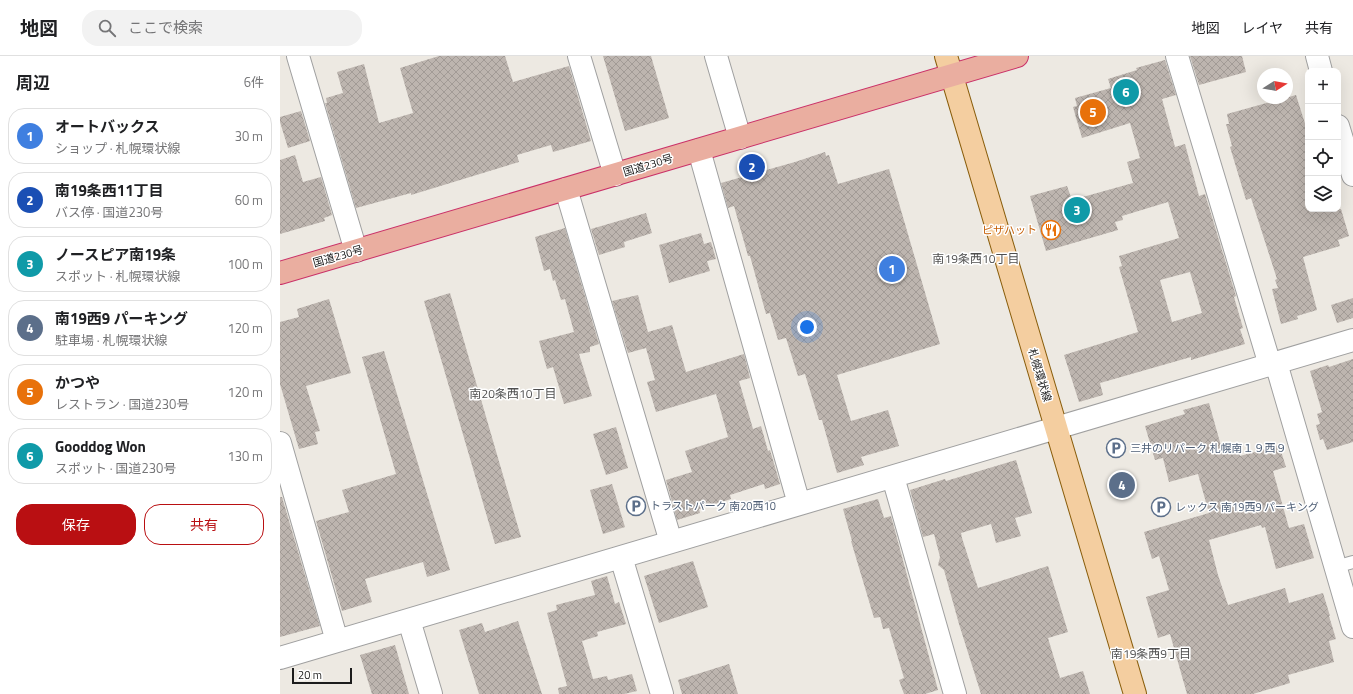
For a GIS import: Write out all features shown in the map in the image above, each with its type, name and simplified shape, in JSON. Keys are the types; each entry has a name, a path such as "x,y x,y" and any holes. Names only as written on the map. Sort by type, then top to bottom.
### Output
{"highway":[{"name":"国道230号","path":"280,273 740,138 948,66 1017,56"}],"main road":[{"name":"札幌環状線","path":"948,66 1136,694"}],"street":[{"path":"298,56 356,250"},
{"path":"579,56 615,175"},
{"path":"716,56 740,138"},
{"path":"1177,56 1273,364 1344,565 1353,627"},
{"path":"1317,56 1320,68"},
{"path":"1341,136 1353,175"},
{"path":"699,150 799,504"},
{"path":"566,189 671,542"},
{"path":"280,658 1353,340"},
{"path":"280,443 337,641"},
{"path":"893,477 955,694"},
{"path":"621,557 662,694"},
{"path":"409,620 431,694"}],"building":[{"path":"439,56 505,56 513,82 569,66 591,141 553,152 551,145 517,155 519,162 411,195 411,193 356,208 325,103 327,103 326,98 343,93 337,72 364,64 379,123 413,113 400,68"},
{"path":"603,56 651,56 669,118 625,131"},
{"path":"1190,56 1242,56 1246,72 1199,85"},
{"path":"1165,60 1176,95 1162,99 1175,147 1185,144 1199,196 1205,194 1236,296 1234,297 1243,328 1240,329 1245,344 1191,360 1191,357 1100,383 1103,395 1079,402 1064,355 1138,332 1119,267 1122,266 1119,256 1179,238 1168,202 1122,216 1123,220 1115,222 1118,230 1046,251 1030,196 1067,186 1072,200 1133,183 1127,162 1140,158 1130,123 1082,138 1073,107 1077,106 1075,98 1111,88 1108,79 1137,70 1136,68","holes":["1190,272 1202,313 1172,322 1160,280"]},
{"path":"1296,95 1305,124 1305,212 1341,212 1341,209 1349,236 1338,240 1340,246 1303,257 1317,310 1297,316 1298,319 1281,324 1272,289 1278,288 1275,280 1277,279 1251,198 1246,200 1230,147 1232,146 1226,124 1229,124 1227,114 1263,104 1293,104 1293,96"},
{"path":"301,111 310,141 288,148 280,122 280,117"},
{"path":"825,152 826,156 829,155 838,184 889,169 940,344 837,375 851,421 888,410 899,446 861,457 864,465 837,473 822,420 819,420 805,374 798,376 786,338 778,340 770,313 766,314 734,206 728,208 721,183"},
{"path":"295,155 303,182 321,177 332,215 324,218 325,221 280,234 280,160"},
{"path":"646,213 652,233 624,242 625,247 599,255 591,229"},
{"path":"565,228 599,344 590,347 590,352 579,354 592,396 564,404 553,367 547,369 539,341 574,332 565,299 561,300 550,269 544,271 535,237"},
{"path":"701,233 704,244 711,242 716,259 707,261 710,271 669,283 659,245"},
{"path":"450,293 521,537 495,544 424,301"},
{"path":"638,295 648,332 672,325 686,372 744,354 750,378 739,381 753,429 761,426 780,484 765,489 764,484 730,495 731,499 699,509 700,513 677,520 666,480 692,472 685,451 728,437 716,394 656,412 647,382 655,380 646,348 628,353 612,301"},
{"path":"1353,298 1353,318 1337,323 1331,305"},
{"path":"329,299 351,373 306,386 320,431 315,432 318,444 299,449 280,384 280,322 299,317 297,309"},
{"path":"384,351 450,570 427,577 423,562 365,579 372,602 342,611 316,521 349,512 342,490 396,474 362,357"},
{"path":"1353,359 1353,442 1327,450 1323,439 1320,440 1316,425 1320,424 1317,414 1322,412 1310,371 1328,365 1329,367"},
{"path":"1209,403 1223,453 1238,449 1240,456 1279,445 1286,467 1273,471 1289,528 1304,524 1314,558 1276,569 1265,527 1262,528 1261,525 1209,540 1228,605 1285,588 1289,603 1323,593 1336,639 1329,641 1334,662 1288,675 1290,683 1253,694 1187,694 1170,634 1158,638 1146,597 1169,590 1159,556 1152,559 1144,532 1209,513 1198,474 1169,482 1163,458 1155,460 1145,426 1185,414 1183,410"},
{"path":"616,427 628,468 606,475 593,434"},
{"path":"1016,460 1032,513 1015,518 1021,536 996,543 991,524 961,533 962,538 978,588 1048,566 1068,632 1048,638 1060,678 1083,671 1090,694 981,694 944,570 938,565 940,557 934,534 923,537 910,490"},
{"path":"612,484 625,527 603,534 590,490"},
{"path":"280,497 282,497 320,626 280,637"},
{"path":"878,499 884,518 891,516 938,690 925,694 904,694 899,680 904,678 889,628 883,629 880,617 874,618 843,509"},
{"path":"693,561 708,607 659,623 644,576"},
{"path":"607,576 615,604 619,602 626,624 597,632 598,636 582,641 593,679 607,676 608,680 632,674 637,691 624,694 559,694 558,688 567,686 547,613 557,610 556,605 595,595 591,581"},
{"path":"518,621 542,694 479,694 459,630 482,623 485,632"},
{"path":"395,645 409,694 372,694 360,655"},
{"path":"729,664 738,694 682,694 678,680"}],"place":[{"name":"Gooddog Won","path":"1126,92"},
{"name":"かつや","path":"1093,112"},
{"name":"南19条西11丁目","path":"752,167"},
{"name":"ノースピア南19条","path":"1077,210"},
{"name":"ピザハット","path":"1051,230"},
{"name":"オートバックス","path":"892,269"},
{"name":"三井のリパーク 札幌南１９西９","path":"1116,448"},
{"name":"南19西9 パーキング","path":"1122,485"},
{"name":"トラストパーク 南20西10","path":"636,506"},
{"name":"レックス 南19西9 パーキング","path":"1161,507"}],"district":[{"name":"南19条西10丁目","path":"976,259"},
{"name":"南20条西10丁目","path":"513,394"},
{"name":"南19条西9丁目","path":"1151,654"}]}
